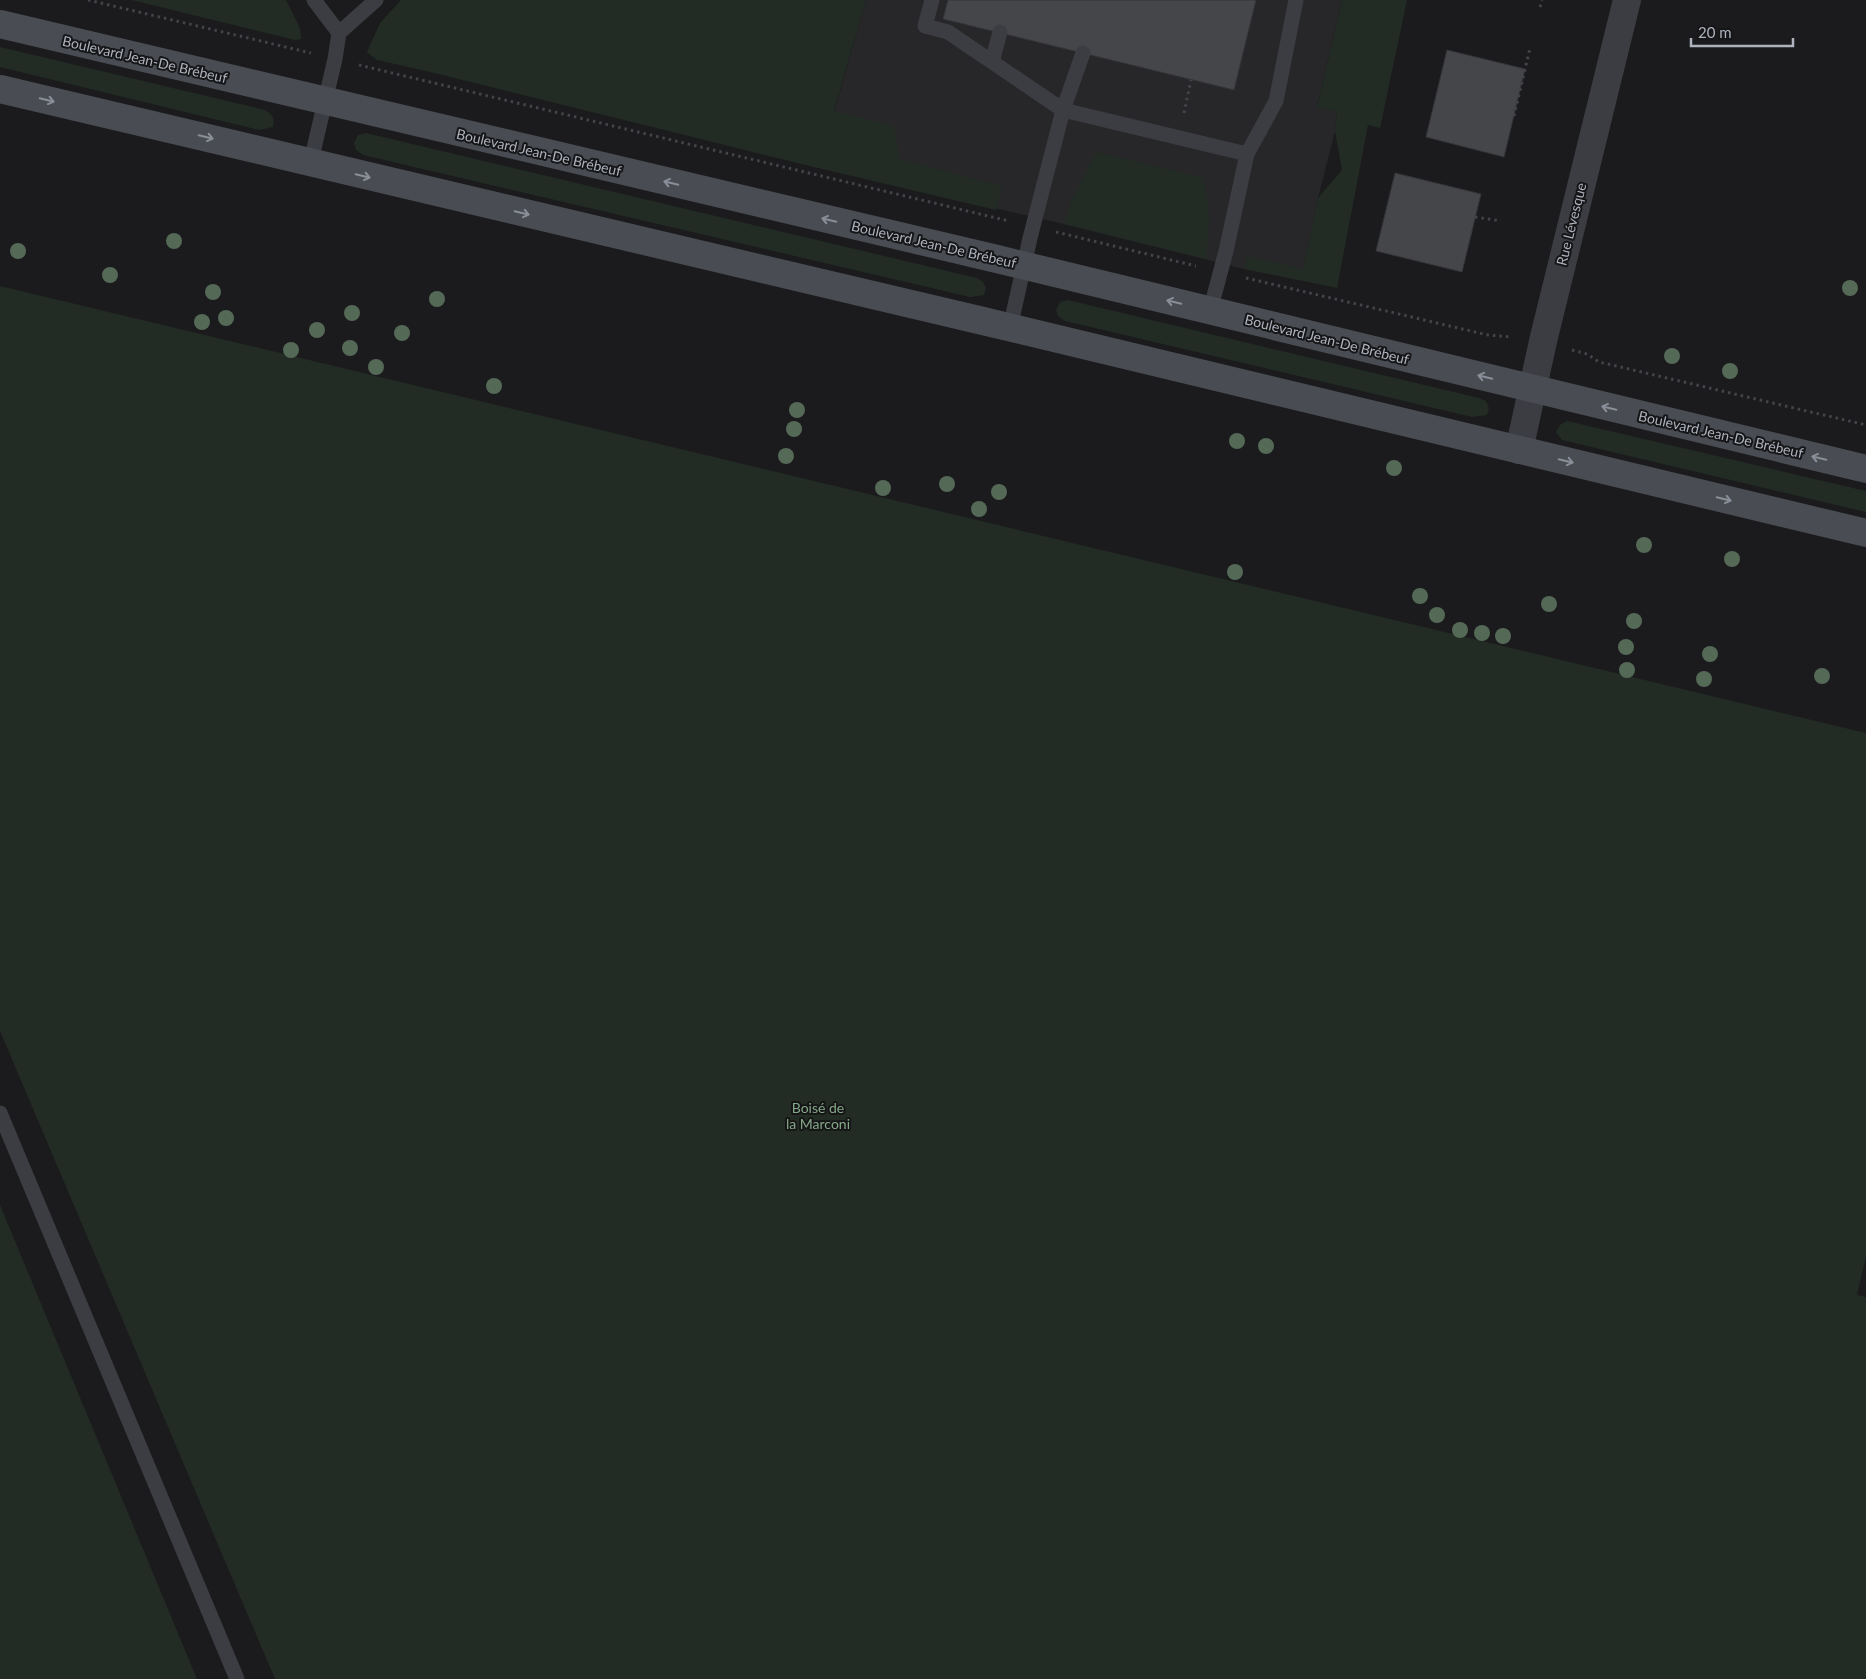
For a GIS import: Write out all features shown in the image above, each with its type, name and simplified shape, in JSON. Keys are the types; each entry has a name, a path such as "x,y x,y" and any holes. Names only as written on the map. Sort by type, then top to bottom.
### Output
{"main road":[{"name":"Boulevard Jean-De Brébeuf","path":"0,24 324,102 1024,265 1866,469"},
{"path":"0,89 311,161 1866,533"}],"street":[{"name":"Rue Lévesque","path":"1519,450 1626,0"}],"lane":[{"path":"314,0 339,33"},
{"path":"311,161 339,33 376,0"},
{"path":"932,0 925,26 948,32 1063,110 1247,154"},
{"path":"1210,310 1226,251 1247,154 1276,101 1296,0"},
{"path":"992,62 1000,32"},
{"path":"1010,328 1063,110 1083,53"},
{"path":"0,1113 237,1679"}],"path":[{"path":"88,0 300,50"},
{"path":"1540,7 1542,0"},
{"path":"1514,116 1530,48"},
{"path":"364,66 991,217"},
{"path":"1179,138 1191,80"},
{"path":"1476,217 1501,221"},
{"path":"1062,233 1201,268"},
{"path":"1238,276 1488,335 1511,336"},
{"path":"1574,351 1587,354 1599,362 1866,425"}],"shaded area":[{"path":"866,0 1342,0 1317,107 1337,111 1335,131 1318,198 1301,279 1244,269 1064,224 814,167 833,116"}],"green space":[{"path":"132,0 286,0 300,28 301,39 295,40"},
{"path":"401,0 866,0 834,111 894,126 900,159 1002,186 996,210 377,60 367,52 380,23"},
{"path":"1342,0 1407,0 1380,128 1368,125 1337,288 1244,269 1247,256 1303,269 1318,198 1342,170 1335,131 1337,111 1317,108"},
{"path":"0,47 265,110 273,117 273,127 259,130 0,67"},
{"path":"366,133 977,278 983,282 986,288 984,295 970,297 363,155 356,150 354,143 358,135"},
{"path":"1096,152 1202,177 1207,198 1209,228 1206,259 1064,224 1071,202"},
{"name":"Boisé de la Marconi","path":"0,286 1866,733 1866,1257 1857,1295 1866,1297 1866,1679 275,1679 0,1031"},
{"path":"1068,300 1479,398 1486,401 1489,408 1487,415 1472,417 1065,321 1058,316 1056,310 1060,302"},
{"path":"1567,421 1866,491 1866,512 1562,440 1556,432 1560,425"},
{"path":"0,1205 197,1679 0,1679"}],"building":[{"path":"948,0 1256,0 1234,90 943,19"},
{"path":"1447,50 1525,69 1504,157 1426,137"},
{"path":"1395,173 1481,194 1462,272 1376,251"}]}
